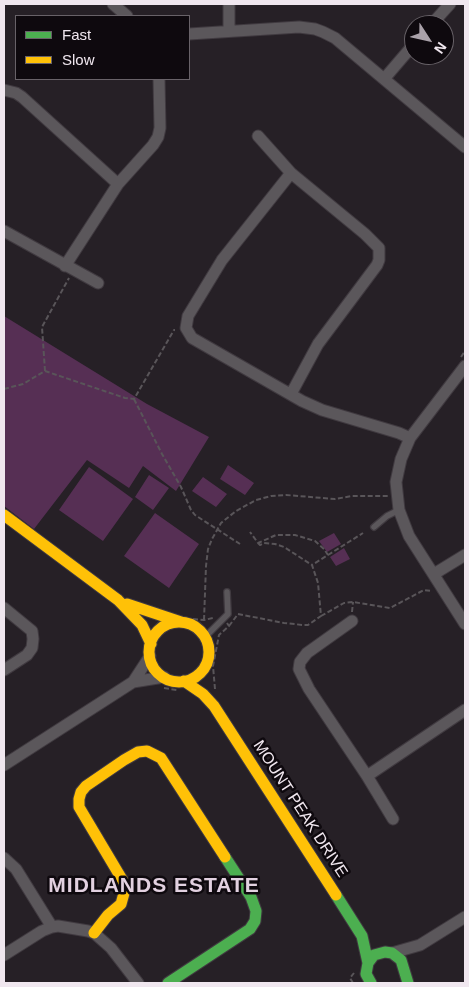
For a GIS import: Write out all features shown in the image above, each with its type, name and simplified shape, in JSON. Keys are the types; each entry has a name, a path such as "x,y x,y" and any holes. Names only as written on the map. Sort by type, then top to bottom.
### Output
{"street":[{"path":"112,4 126,15"},
{"path":"228,4 229,31"},
{"path":"440,15 450,4"},
{"path":"190,34 299,27 314,29 335,38 465,147"},
{"path":"384,79 404,56"},
{"path":"69,268 118,184 158,137 160,128 159,80"},
{"path":"4,90 16,93 27,101 118,184"},
{"path":"258,136 290,173 366,234 379,248 380,254 377,265 318,344 291,394"},
{"path":"290,173 222,260 188,316 186,328 192,338 302,401 322,410 410,438"},
{"path":"4,231 98,283"},
{"path":"462,362 410,438 400,459 396,482 399,510 409,536 432,579 465,624"},
{"path":"4,515 118,600 142,625 151,644"},
{"path":"432,579 465,556"},
{"path":"118,600 196,627 205,637"},
{"path":"4,608 32,631 33,639 32,648 27,655 4,670"},
{"path":"163,682 154,668 150,656 151,644 154,636 163,627 175,622 183,622"},
{"path":"352,622 306,653 300,662 299,669 309,689 367,776 393,820"},
{"name":"MOUNT PEAK DRIVE","path":"205,637 209,650 206,664 210,700 362,936 398,957 403,976"},
{"path":"4,765 133,682 150,656"},
{"path":"181,686 198,675 206,664"},
{"name":"MOUNT PEAK DRIVE","path":"163,682 176,681 181,686 210,700"},
{"path":"133,682 163,682"},
{"path":"367,776 465,710"},
{"path":"94,933 108,915 121,904 126,886 79,806 78,799 86,786 131,756 138,752 147,751 161,758 251,897 256,911 255,921 250,929 168,983"},
{"path":"4,858 16,869 52,927"},
{"path":"358,983 363,967 374,955 420,945 465,917"},
{"path":"4,955 42,931 52,927 73,928 94,933 111,948 138,983"},
{"name":"MOUNT PEAK DRIVE","path":"362,936 363,967 371,983"},
{"path":"403,976 420,945"}],"lane":[{"path":"374,527 399,510"},
{"path":"205,637 228,614 227,592"}],"path":[{"path":"45,371 42,327 69,268"},
{"path":"134,399 174,330 186,328"},
{"path":"462,362 465,352"},
{"path":"4,389 23,384 45,371 125,398 134,399"},
{"path":"134,399 181,487 191,510 240,544"},
{"path":"204,620 208,549 224,520 244,506 271,496 286,495 328,499 352,496 389,496 389,490"},
{"path":"250,532 260,545 264,543 284,547 312,565 318,583 321,616"},
{"path":"312,565 363,533"},
{"path":"258,543 276,535 295,535 320,544 328,555"},
{"path":"229,626 238,614 284,624 303,625 348,602 390,608 424,590 435,591 432,579"},
{"path":"163,682 181,686"},
{"path":"353,983 350,978 363,967"}],"shaded area":[{"path":"4,316 147,404 209,437 176,491 143,466 129,488 87,460 34,529 4,506"},
{"path":"228,465 254,483 245,495 220,479"},
{"path":"89,467 133,499 103,541 59,510"},
{"path":"149,475 169,488 153,510 135,497"},
{"path":"203,477 227,494 216,507 192,491"},
{"path":"155,513 199,544 169,588 124,556"},
{"path":"334,533 341,544 327,552 319,541"},
{"path":"344,548 350,559 336,566 330,557"}],"traffic: fast":[{"path":"168,983 250,929 255,921 256,911 251,897 225,857"},
{"path":"336,895 362,936 368,963"},
{"path":"371,983 366,974 368,963 374,955 385,952 392,953 401,960 408,983"}],"traffic: slow":[{"path":"4,515 118,600 142,625 151,644"},
{"path":"127,604 181,622"},
{"path":"179,622 195,627 200,631 204,636 209,652 204,668 200,673 195,677 179,682 163,677 158,673 154,668 149,652 154,636 158,631 163,627 179,622"},
{"path":"184,681 203,694 214,706 336,895"},
{"path":"94,933 108,915 121,904 126,886 79,807 79,799 81,792 86,786 124,760 138,752 147,751 161,758 225,857"}],"district":[{"name":"MIDLANDS ESTATE","path":"154,886"}]}
